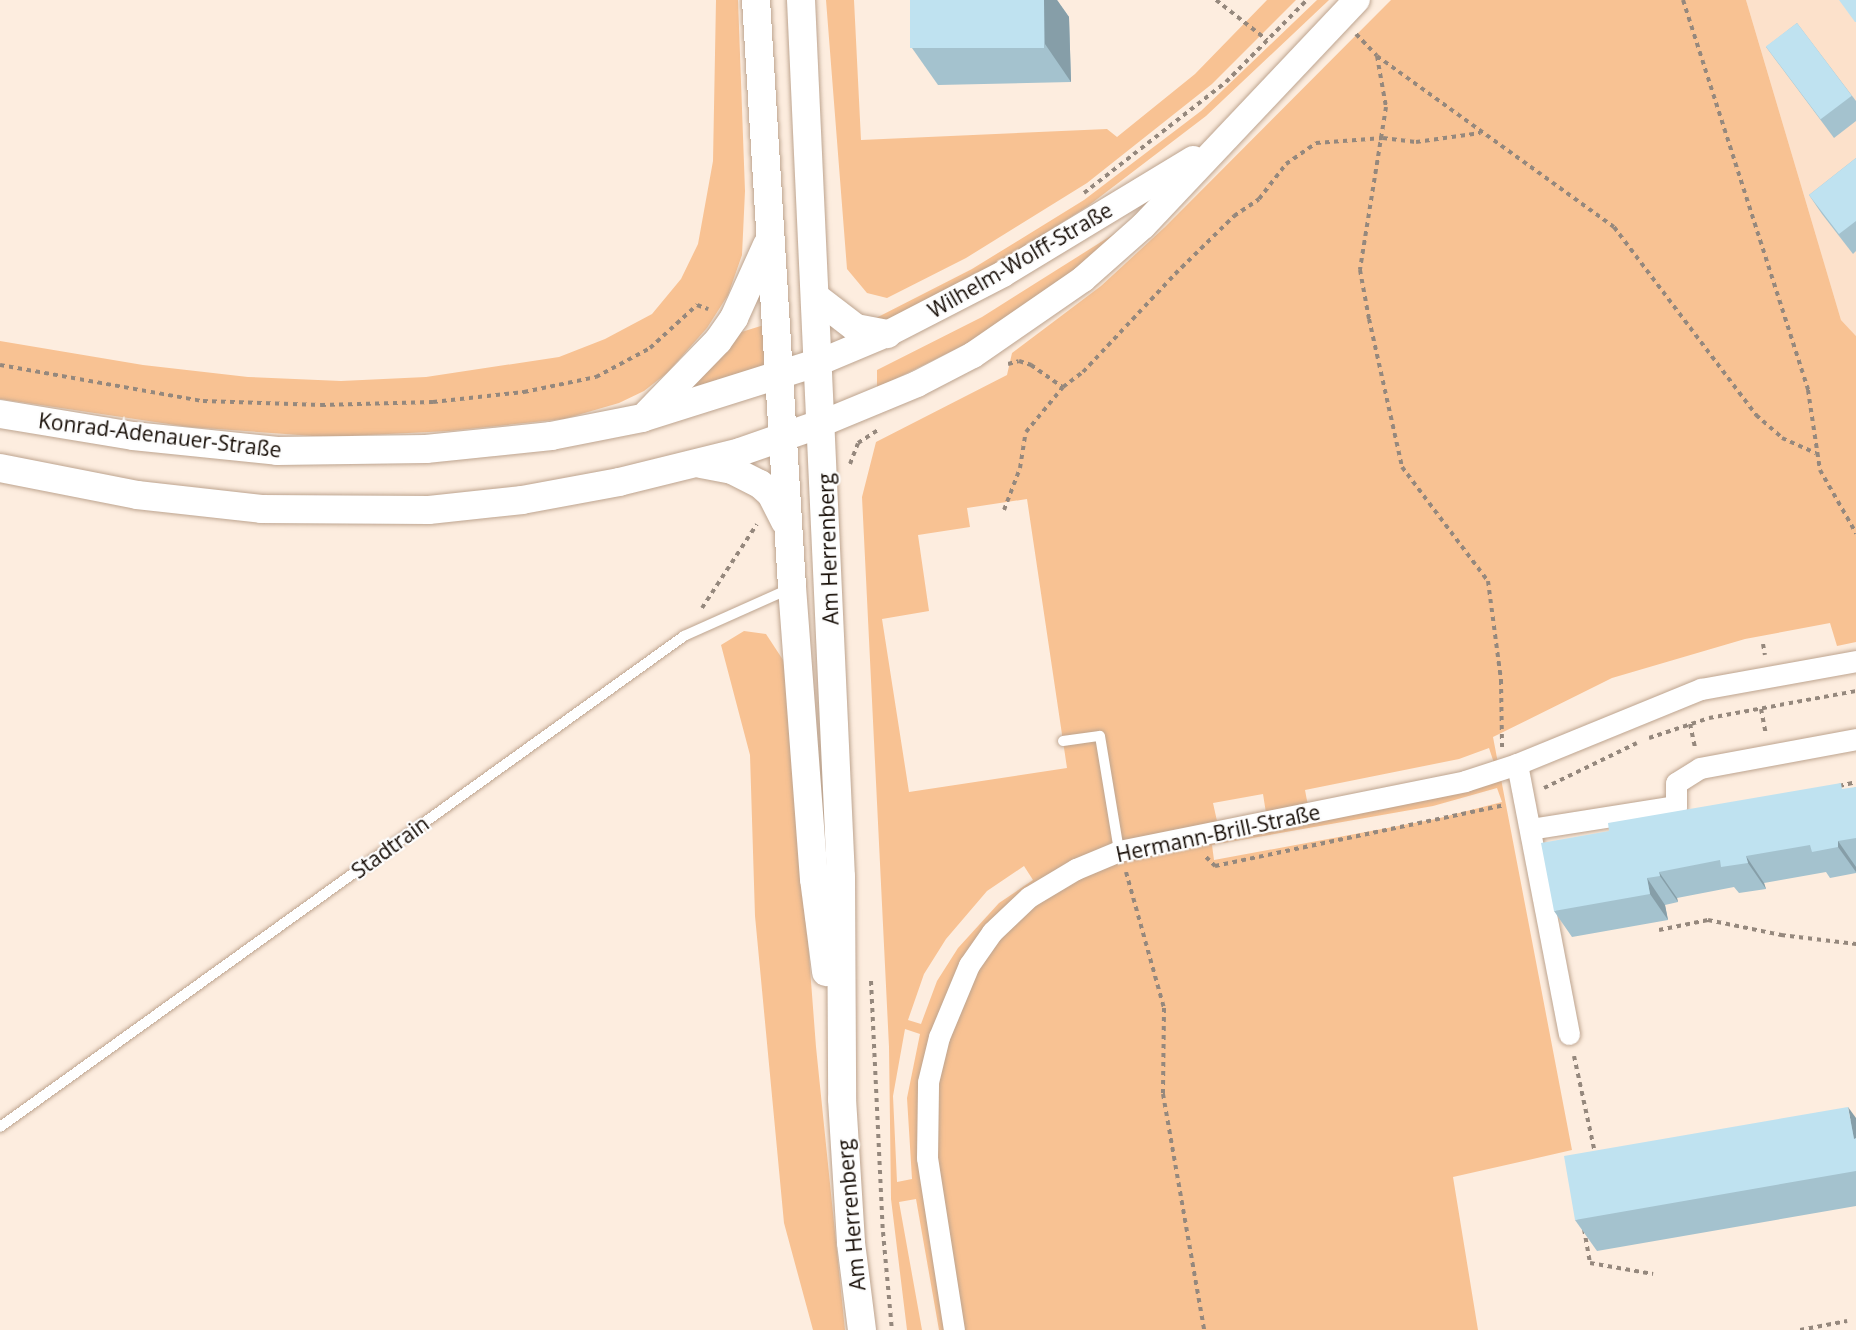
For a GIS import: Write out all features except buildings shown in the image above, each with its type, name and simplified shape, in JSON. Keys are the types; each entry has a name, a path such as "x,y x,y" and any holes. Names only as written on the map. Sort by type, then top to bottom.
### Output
{"main road":[{"path":"642,418 692,371 734,318 770,238 756,0"},
{"name":"Am Herrenberg","path":"801,0 823,423 841,877 842,1099 851,1243 862,1330"},
{"name":"Am Herrenberg","path":"770,238 792,587 814,879 842,1099"},
{"path":"817,298 856,328 887,334"},
{"name":"Konrad-Adenauer-Straße","path":"0,414 199,444 350,453 501,442 642,418 779,377 820,362"},
{"path":"0,468 137,495 261,509 429,510 522,500 699,463 823,423"},
{"path":"699,463 732,470 760,484 780,509 789,535"}],"street":[{"name":"Wilhelm-Wolff-Straße","path":"823,423 973,356 1034,317 1143,226 1215,147 1348,9"},
{"name":"Wilhelm-Wolff-Straße","path":"820,362 887,334 1003,274 1215,147"},
{"name":"Hermann-Brill-Straße","path":"954,1330 927,1158 928,1082 939,1037 964,975 992,932 1029,897 1076,869 1119,851 1464,782 1510,767 1701,688 1856,661"},
{"path":"1530,829 1676,806 1676,783 1700,768 1856,739"},
{"path":"1510,767 1524,798 1569,1034"}],"lane":[{"name":"Stadtrain","path":"0,1126 684,636 792,587"},
{"path":"1063,741 1100,736 1119,851"}],"path":[{"path":"1216,0 1267,40"},
{"path":"1078,196 1181,121 1307,0"},
{"path":"1683,0 1808,390 1820,470 1856,533"},
{"path":"1348,9 1377,56 1385,91 1383,138 1360,270 1369,319 1402,467 1488,581 1510,767"},
{"path":"1377,56 1614,228 1756,415 1782,438 1816,453"},
{"path":"1004,510 1020,468 1026,432 1063,387 1083,372 1234,216 1259,199 1286,164 1316,143 1383,138 1416,142 1481,132"},
{"path":"0,365 203,401 321,405 433,402 524,392 596,377 650,348 697,305 734,318"},
{"path":"1005,365 1019,361 1031,365 1063,387"},
{"path":"866,436 867,405"},
{"path":"850,466 854,451 866,436 886,427"},
{"path":"684,636 763,514"},
{"path":"1186,838 1215,866 1437,822 1524,798 1638,742 1699,721 1856,691"},
{"path":"1834,787 1856,782"},
{"path":"1119,851 1164,1008 1163,1094 1204,1330"},
{"path":"1659,930 1708,920 1781,935 1856,944"},
{"path":"1569,1034 1597,1151 1589,1157"},
{"path":"1581,1216 1590,1263 1653,1274"},
{"path":"1800,1330 1847,1322"}],"shaded area":[{"path":"716,0 738,0 745,191 742,255 728,295 707,328 667,373 644,391 619,403 564,419 449,431 327,437 189,427 0,399 0,341 143,365 248,377 341,381 426,377 559,357 605,339 652,314 681,279 698,244 713,161"},
{"path":"826,0 854,0 861,140 1107,129 1117,137 1195,74 1267,0 1296,0 1212,84 1087,183 966,258 887,298 867,293 847,269"},
{"path":"1317,0 1329,0 1206,116 1088,206 992,267 886,320 876,318 972,269 1084,200 1201,111"},
{"path":"1391,0 1746,0 1841,320 1856,336 1856,642 1837,646 1830,623 1745,639 1612,678 1493,737 1572,1150 1453,1177 1478,1330 939,1330 916,1199 899,1202 922,1330 907,1330 891,1199 889,1047 862,497 876,442 1007,375 1012,353 1101,286 1165,227","holes":["1027,499 1067,768 909,792 882,619 929,611 918,535 970,527 967,508","1489,748 1495,766 1308,806 1305,790 1459,759","1497,788 1502,802 1436,819 1214,860 1212,845 1433,806","1263,794 1266,813 1217,821 1213,803","1024,866 1033,880 999,903 958,948 937,981 921,1024 908,1020 924,974 946,939 987,891","905,1029 920,1034 907,1098 912,1179 897,1182 893,1096"]},
{"path":"1746,0 1856,0 1856,336 1841,320"},
{"path":"1120,230 1125,235 974,340 877,388 877,370 982,317"},
{"path":"764,325 766,365 687,389 735,334"},
{"path":"744,631 766,634 787,666 816,1047 845,1330 813,1330 784,1223 755,916 750,755 721,645"}]}
